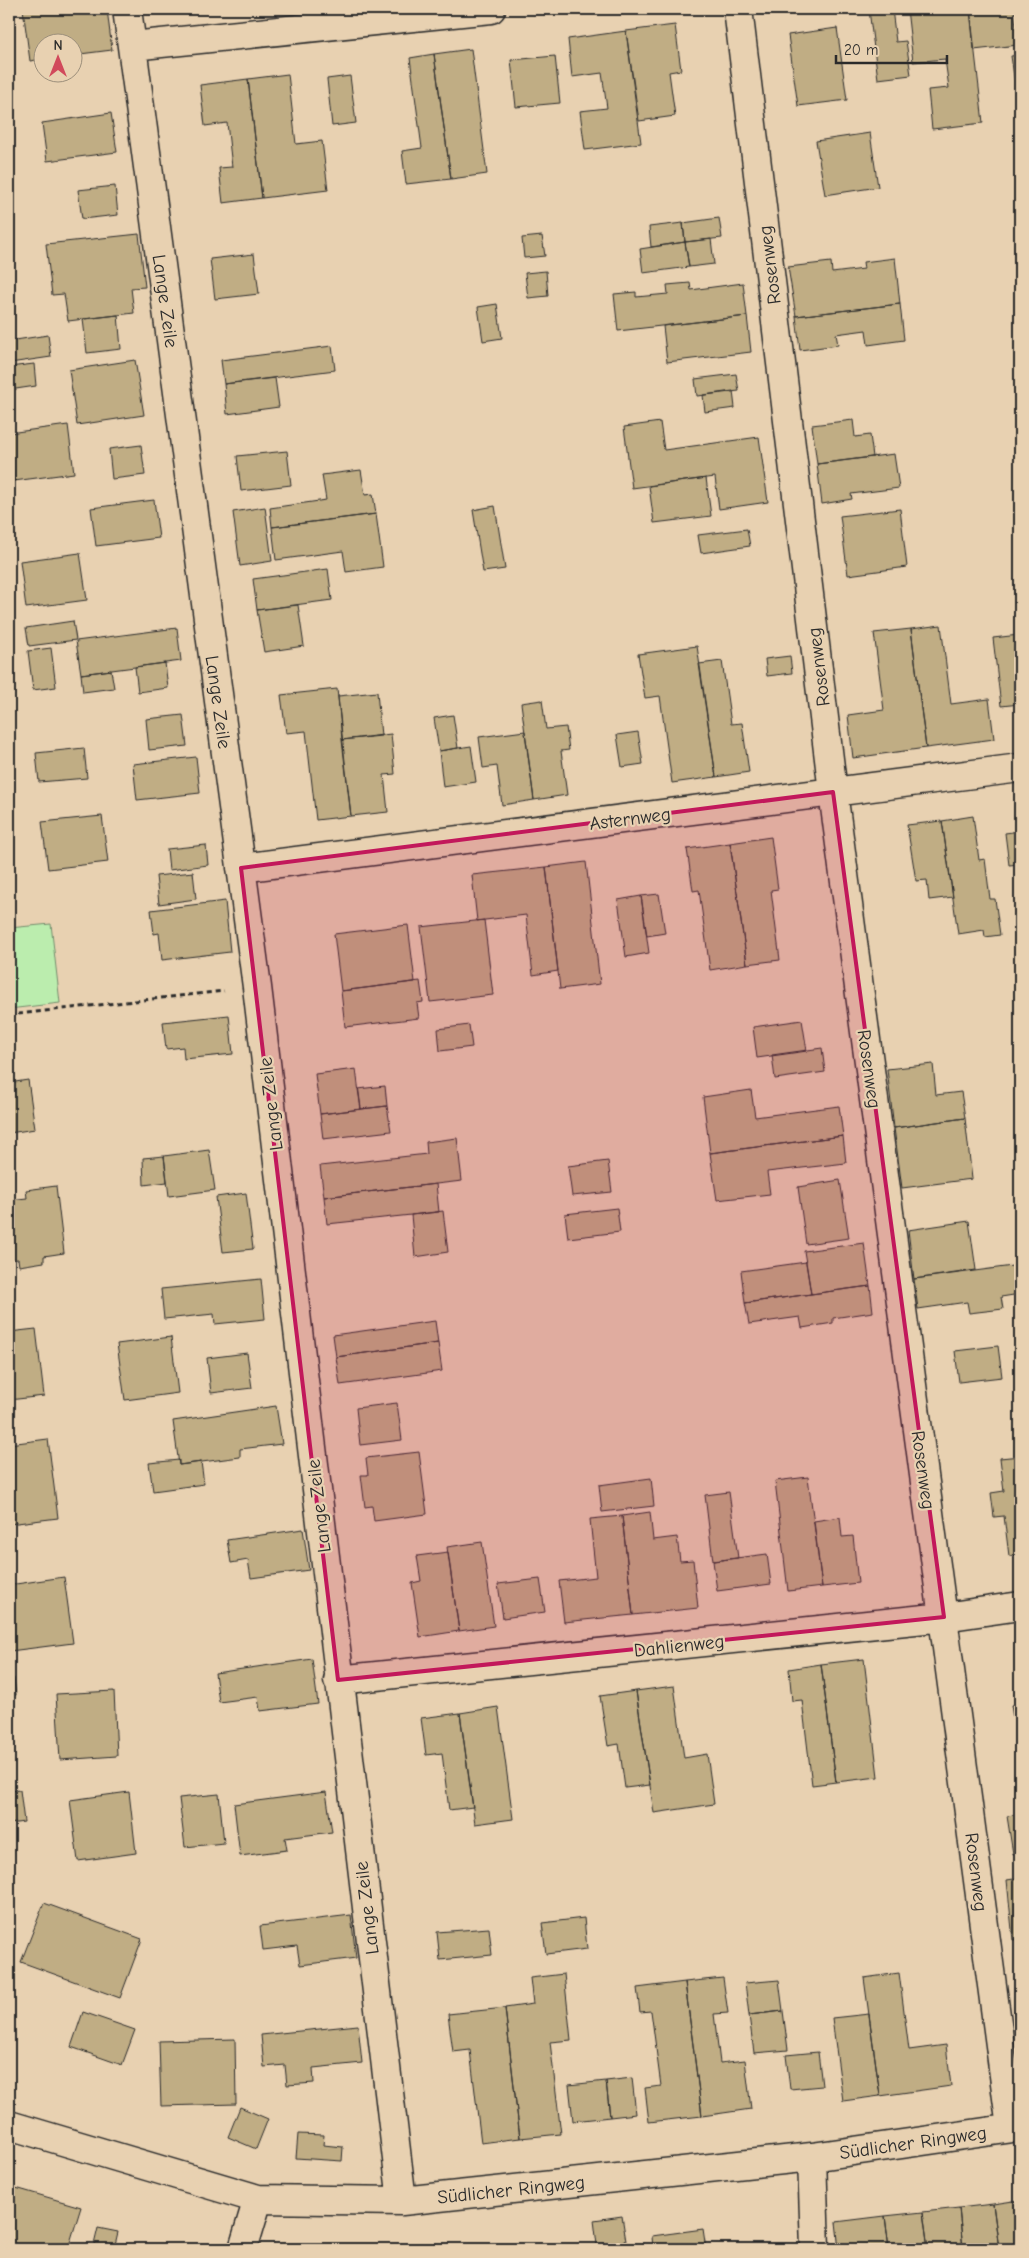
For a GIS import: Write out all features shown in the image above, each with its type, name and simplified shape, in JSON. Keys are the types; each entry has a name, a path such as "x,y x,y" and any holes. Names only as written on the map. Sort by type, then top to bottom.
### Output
{"street":[{"name":"Lange Zeile","path":"127,9 257,987 338,1680 402,2200"},
{"path":"132,46 491,9"},
{"name":"Rosenweg","path":"738,9 833,792 944,1617 1016,2127"},
{"name":"Asternweg","path":"241,868 1020,768"},
{"name":"Dahlienweg","path":"338,1680 944,1617 1020,1606"},
{"name":"Südlicher Ringweg","path":"9,2125 258,2199 402,2200 812,2157 1016,2127"},
{"path":"812,2157 815,2249"},
{"path":"243,2249 258,2199"}],"path":[{"path":"9,1015 257,987"}],"highlighted area":[{"path":"833,792 944,1617 338,1680 241,868"}],"green space":[{"path":"51,924 60,1003 9,1009 9,928"}],"building":[{"path":"23,9 107,9 112,50 82,54 82,32 32,32 32,61 30,61"},
{"path":"892,9 896,42 906,41 911,75 878,79 869,10"},
{"path":"907,9 970,9 983,123 932,129 928,90 949,88 945,59 913,62"},
{"path":"970,9 1014,9 1018,45 974,50"},
{"path":"675,25 681,70 669,72 675,116 639,121 626,31"},
{"path":"837,28 847,100 798,106 788,35"},
{"path":"626,31 641,143 585,150 580,111 607,108 602,73 572,77 568,39"},
{"path":"471,49 487,174 451,179 434,54"},
{"path":"434,54 451,179 406,184 402,151 422,148 410,58"},
{"path":"1020,55 1020,97 1017,97 1011,56"},
{"path":"555,56 560,103 516,107 511,60"},
{"path":"288,74 296,144 322,141 328,190 262,198 248,79"},
{"path":"350,76 356,123 332,126 327,79"},
{"path":"248,79 262,198 223,203 219,168 232,167 227,123 205,126 200,85"},
{"path":"111,113 117,152 47,161 42,123"},
{"path":"870,133 878,187 825,195 816,141"},
{"path":"115,186 118,215 82,219 78,190"},
{"path":"719,218 722,238 685,242 683,223"},
{"path":"683,223 685,242 651,247 649,227"},
{"path":"139,234 145,287 131,288 134,313 68,321 64,294 52,295 46,244"},
{"path":"542,236 545,256 524,258 522,238"},
{"path":"711,239 714,264 689,267 685,242"},
{"path":"685,242 689,267 643,273 640,249"},
{"path":"254,254 259,294 215,299 210,259"},
{"path":"895,258 900,304 796,316 788,267 831,262 832,273 864,269 863,262"},
{"path":"546,271 548,296 528,298 525,273"},
{"path":"690,283 691,290 743,283 747,316 618,331 614,294 636,292 636,297 668,294 667,285"},
{"path":"497,304 502,338 483,341 478,307"},
{"path":"900,304 904,340 868,345 866,330 836,334 838,345 800,350 796,316"},
{"path":"118,315 121,349 87,353 83,319"},
{"path":"747,316 751,352 667,362 663,326"},
{"path":"48,335 51,357 10,363 9,341"},
{"path":"332,346 335,370 224,384 221,360"},
{"path":"135,360 144,415 77,425 69,370"},
{"path":"34,364 36,386 9,390 9,367"},
{"path":"736,374 739,391 697,396 695,379"},
{"path":"275,378 279,407 227,414 224,384"},
{"path":"733,391 735,408 705,412 703,395"},
{"path":"853,420 855,437 870,435 873,457 817,464 812,425"},
{"path":"660,422 664,450 759,437 768,502 719,509 715,477 632,488 624,427"},
{"path":"68,425 74,473 14,481 9,433"},
{"path":"141,445 145,475 112,479 109,449"},
{"path":"287,451 291,485 241,491 237,456"},
{"path":"894,454 899,488 851,494 852,499 822,504 817,464"},
{"path":"361,470 365,495 373,494 376,514 272,527 270,508 326,500 322,475"},
{"path":"706,478 711,516 654,523 649,486"},
{"path":"154,500 159,538 96,546 91,508"},
{"path":"495,506 505,569 483,572 473,510"},
{"path":"265,507 272,561 240,566 233,512"},
{"path":"900,509 907,567 848,575 840,516"},
{"path":"376,514 383,567 346,572 343,551 276,560 272,527"},
{"path":"747,529 750,546 701,553 698,535"},
{"path":"80,553 87,600 26,608 20,561"},
{"path":"328,569 332,600 257,610 253,579"},
{"path":"298,605 304,646 264,652 257,610"},
{"path":"73,621 76,640 29,646 26,628"},
{"path":"941,625 951,704 989,699 994,739 926,748 911,629"},
{"path":"177,628 181,661 81,674 76,641"},
{"path":"911,629 926,748 853,758 848,715 884,710 874,633"},
{"path":"1019,635 1020,704 1001,706 993,638"},
{"path":"697,646 716,777 672,783 660,696 645,698 638,654"},
{"path":"51,648 56,687 33,690 28,651"},
{"path":"790,656 792,673 767,676 765,659"},
{"path":"722,661 731,724 742,723 749,772 716,777 699,664"},
{"path":"165,663 168,688 138,692 135,667"},
{"path":"111,670 114,688 83,692 81,674"},
{"path":"337,689 351,816 316,820 306,731 286,733 281,695"},
{"path":"377,692 381,736 342,740 338,696"},
{"path":"542,700 546,729 566,727 569,750 561,751 567,795 534,800 521,703"},
{"path":"183,715 187,746 149,750 146,719"},
{"path":"453,715 458,748 439,751 434,718"},
{"path":"525,731 534,800 502,805 497,766 483,768 479,737"},
{"path":"638,732 643,764 622,767 617,735"},
{"path":"391,734 395,774 384,775 388,812 351,816 342,740"},
{"path":"471,746 476,782 443,787 439,751"},
{"path":"84,748 87,778 39,782 36,753"},
{"path":"196,757 200,793 137,800 133,764"},
{"path":"102,816 108,862 48,869 42,822"},
{"path":"973,816 979,860 985,859 990,899 995,899 1000,935 985,937 984,930 958,934 942,821"},
{"path":"942,821 953,897 929,900 927,880 916,881 907,825"},
{"path":"1020,831 1020,864 1009,865 1005,833"},
{"path":"771,837 778,889 771,890 780,960 747,964 730,843"},
{"path":"730,843 747,964 710,970 699,890 693,891 687,849"},
{"path":"206,845 208,865 169,870 167,849"},
{"path":"586,862 600,984 560,989 546,867"},
{"path":"546,867 558,971 533,975 526,915 477,921 472,875"},
{"path":"193,872 196,899 159,904 156,876"},
{"path":"659,894 665,933 647,936 641,896"},
{"path":"641,896 649,953 626,957 618,900"},
{"path":"225,901 230,952 162,960 159,933 154,934 151,910"},
{"path":"484,920 493,995 430,1002 421,927"},
{"path":"408,925 415,982 341,991 334,934"},
{"path":"420,981 423,1002 417,1003 419,1018 345,1027 341,991"},
{"path":"229,1015 233,1054 184,1059 183,1047 166,1049 163,1022"},
{"path":"802,1020 807,1051 757,1058 753,1027"},
{"path":"469,1025 472,1047 440,1051 438,1029"},
{"path":"822,1048 825,1072 775,1079 772,1055"},
{"path":"933,1064 936,1095 961,1092 965,1118 894,1128 887,1069"},
{"path":"356,1069 361,1109 320,1114 315,1074"},
{"path":"28,1080 35,1129 9,1133 9,1083"},
{"path":"385,1086 387,1106 361,1109 358,1089"},
{"path":"751,1090 755,1117 839,1106 843,1136 710,1153 703,1097"},
{"path":"387,1106 391,1131 323,1139 320,1114"},
{"path":"965,1118 972,1179 902,1188 894,1128"},
{"path":"843,1136 846,1163 767,1172 770,1194 717,1200 710,1153"},
{"path":"457,1138 462,1181 324,1197 320,1166 427,1154 426,1142"},
{"path":"209,1150 215,1190 169,1196 164,1156"},
{"path":"164,1156 167,1182 144,1185 143,1158"},
{"path":"608,1161 612,1192 572,1196 568,1166"},
{"path":"840,1180 849,1238 806,1244 798,1187"},
{"path":"436,1184 439,1212 327,1224 324,1197"},
{"path":"56,1186 64,1253 44,1256 44,1262 19,1266 18,1259 9,1260 9,1200 27,1198 26,1190"},
{"path":"246,1193 253,1249 223,1252 216,1197"},
{"path":"617,1208 620,1232 568,1238 565,1214"},
{"path":"443,1211 448,1252 415,1257 411,1215"},
{"path":"969,1221 976,1270 914,1279 908,1230"},
{"path":"864,1243 870,1286 811,1294 804,1251"},
{"path":"806,1262 811,1294 745,1303 741,1271"},
{"path":"1020,1265 1020,1294 1001,1297 1003,1309 969,1313 967,1302 918,1309 914,1279"},
{"path":"261,1279 265,1319 215,1324 214,1314 164,1319 161,1289"},
{"path":"870,1286 873,1312 833,1318 833,1323 802,1328 800,1317 749,1324 745,1303"},
{"path":"435,1321 438,1343 336,1357 333,1335"},
{"path":"36,1329 44,1396 9,1400 9,1332"},
{"path":"171,1337 178,1393 125,1400 117,1344"},
{"path":"438,1343 442,1371 340,1385 336,1357"},
{"path":"998,1346 1002,1377 959,1382 955,1351"},
{"path":"247,1353 252,1388 211,1393 207,1358"},
{"path":"397,1403 402,1440 360,1445 356,1408"},
{"path":"276,1406 282,1444 240,1449 240,1457 179,1465 173,1421"},
{"path":"48,1439 58,1518 9,1524 9,1444"},
{"path":"419,1452 427,1514 374,1521 372,1506 365,1507 361,1475 368,1475 366,1458"},
{"path":"1020,1456 1020,1555 1009,1556 1004,1516 994,1517 991,1493 1004,1491 1000,1458"},
{"path":"179,1460 179,1465 201,1462 204,1484 153,1491 149,1463"},
{"path":"808,1477 822,1587 788,1591 775,1481"},
{"path":"651,1478 654,1506 602,1512 599,1485"},
{"path":"729,1492 738,1558 713,1561 705,1495"},
{"path":"650,1512 653,1540 677,1537 680,1561 693,1560 698,1608 633,1615 622,1516"},
{"path":"622,1516 633,1615 564,1622 559,1581 596,1577 590,1519"},
{"path":"840,1517 842,1537 853,1536 858,1583 822,1587 814,1521"},
{"path":"303,1529 309,1570 251,1578 248,1560 231,1563 227,1540"},
{"path":"482,1542 494,1626 459,1631 447,1547"},
{"path":"448,1552 459,1631 420,1637 412,1583 421,1581 417,1556"},
{"path":"767,1554 771,1584 717,1591 713,1561"},
{"path":"64,1577 73,1643 10,1651 9,1585"},
{"path":"540,1579 545,1612 503,1618 498,1584"},
{"path":"312,1659 318,1704 260,1711 258,1697 219,1702 215,1673"},
{"path":"864,1659 878,1777 836,1782 821,1664"},
{"path":"821,1664 836,1782 812,1785 802,1700 792,1701 789,1669"},
{"path":"14,1678 16,1695 9,1696 9,1679"},
{"path":"674,1686 684,1758 707,1754 714,1804 654,1813 636,1691"},
{"path":"114,1691 117,1756 60,1760 56,1694"},
{"path":"636,1691 650,1785 625,1788 619,1744 608,1746 600,1696"},
{"path":"1020,1703 1020,1758 1019,1758 1011,1705"},
{"path":"498,1707 513,1819 475,1824 460,1713"},
{"path":"460,1713 473,1807 449,1810 442,1753 426,1755 421,1718"},
{"path":"20,1790 24,1822 9,1824 9,1791"},
{"path":"129,1792 136,1853 78,1861 70,1800"},
{"path":"326,1792 332,1832 285,1838 287,1850 240,1856 234,1804"},
{"path":"219,1794 224,1843 185,1847 179,1798"},
{"path":"1020,1814 1020,1853 1013,1854 1007,1816"},
{"path":"1020,1878 1020,1939 1013,1940 1007,1880"},
{"path":"44,1903 142,1939 120,1998 21,1962"},
{"path":"351,1915 356,1958 300,1965 297,1946 263,1950 260,1926"},
{"path":"584,1918 587,1949 546,1954 542,1923"},
{"path":"489,1928 492,1955 440,1960 437,1932"},
{"path":"899,1973 909,2050 946,2045 951,2086 880,2096 864,1978"},
{"path":"564,1974 571,2040 550,2042 561,2134 520,2138 505,2008 533,2004 530,1978"},
{"path":"723,1978 728,2013 714,2014 720,2063 745,2060 751,2109 702,2116 685,1982"},
{"path":"779,1980 783,2011 749,2015 745,1983"},
{"path":"685,1982 702,2116 649,2122 645,2088 661,2086 651,2011 640,2012 637,1988"},
{"path":"505,2008 520,2138 481,2143 470,2050 453,2052 448,2014"},
{"path":"783,2011 788,2050 754,2053 749,2015"},
{"path":"83,2012 135,2030 122,2065 71,2047"},
{"path":"869,2014 880,2096 843,2101 832,2018"},
{"path":"358,2025 362,2063 313,2068 314,2083 287,2085 285,2065 264,2067 261,2035"},
{"path":"235,2039 236,2104 161,2106 159,2041"},
{"path":"818,2052 822,2086 790,2089 786,2055"},
{"path":"632,2078 636,2114 610,2117 606,2081"},
{"path":"606,2081 610,2117 573,2121 569,2085"},
{"path":"240,2107 268,2119 256,2149 228,2137"},
{"path":"298,2134 324,2135 323,2145 343,2147 342,2161 296,2158"},
{"path":"9,2186 81,2207 68,2249 9,2248"},
{"path":"1020,2200 1020,2249 999,2249 993,2204"},
{"path":"993,2204 999,2249 963,2249 959,2208"},
{"path":"959,2208 963,2249 928,2249 923,2212"},
{"path":"923,2212 928,2249 889,2249 885,2216"},
{"path":"622,2216 626,2241 597,2245 594,2220"},
{"path":"885,2216 889,2249 839,2249 836,2222"},
{"path":"98,2228 118,2232 114,2249 93,2249"},
{"path":"703,2229 706,2249 653,2249 652,2236"}]}
